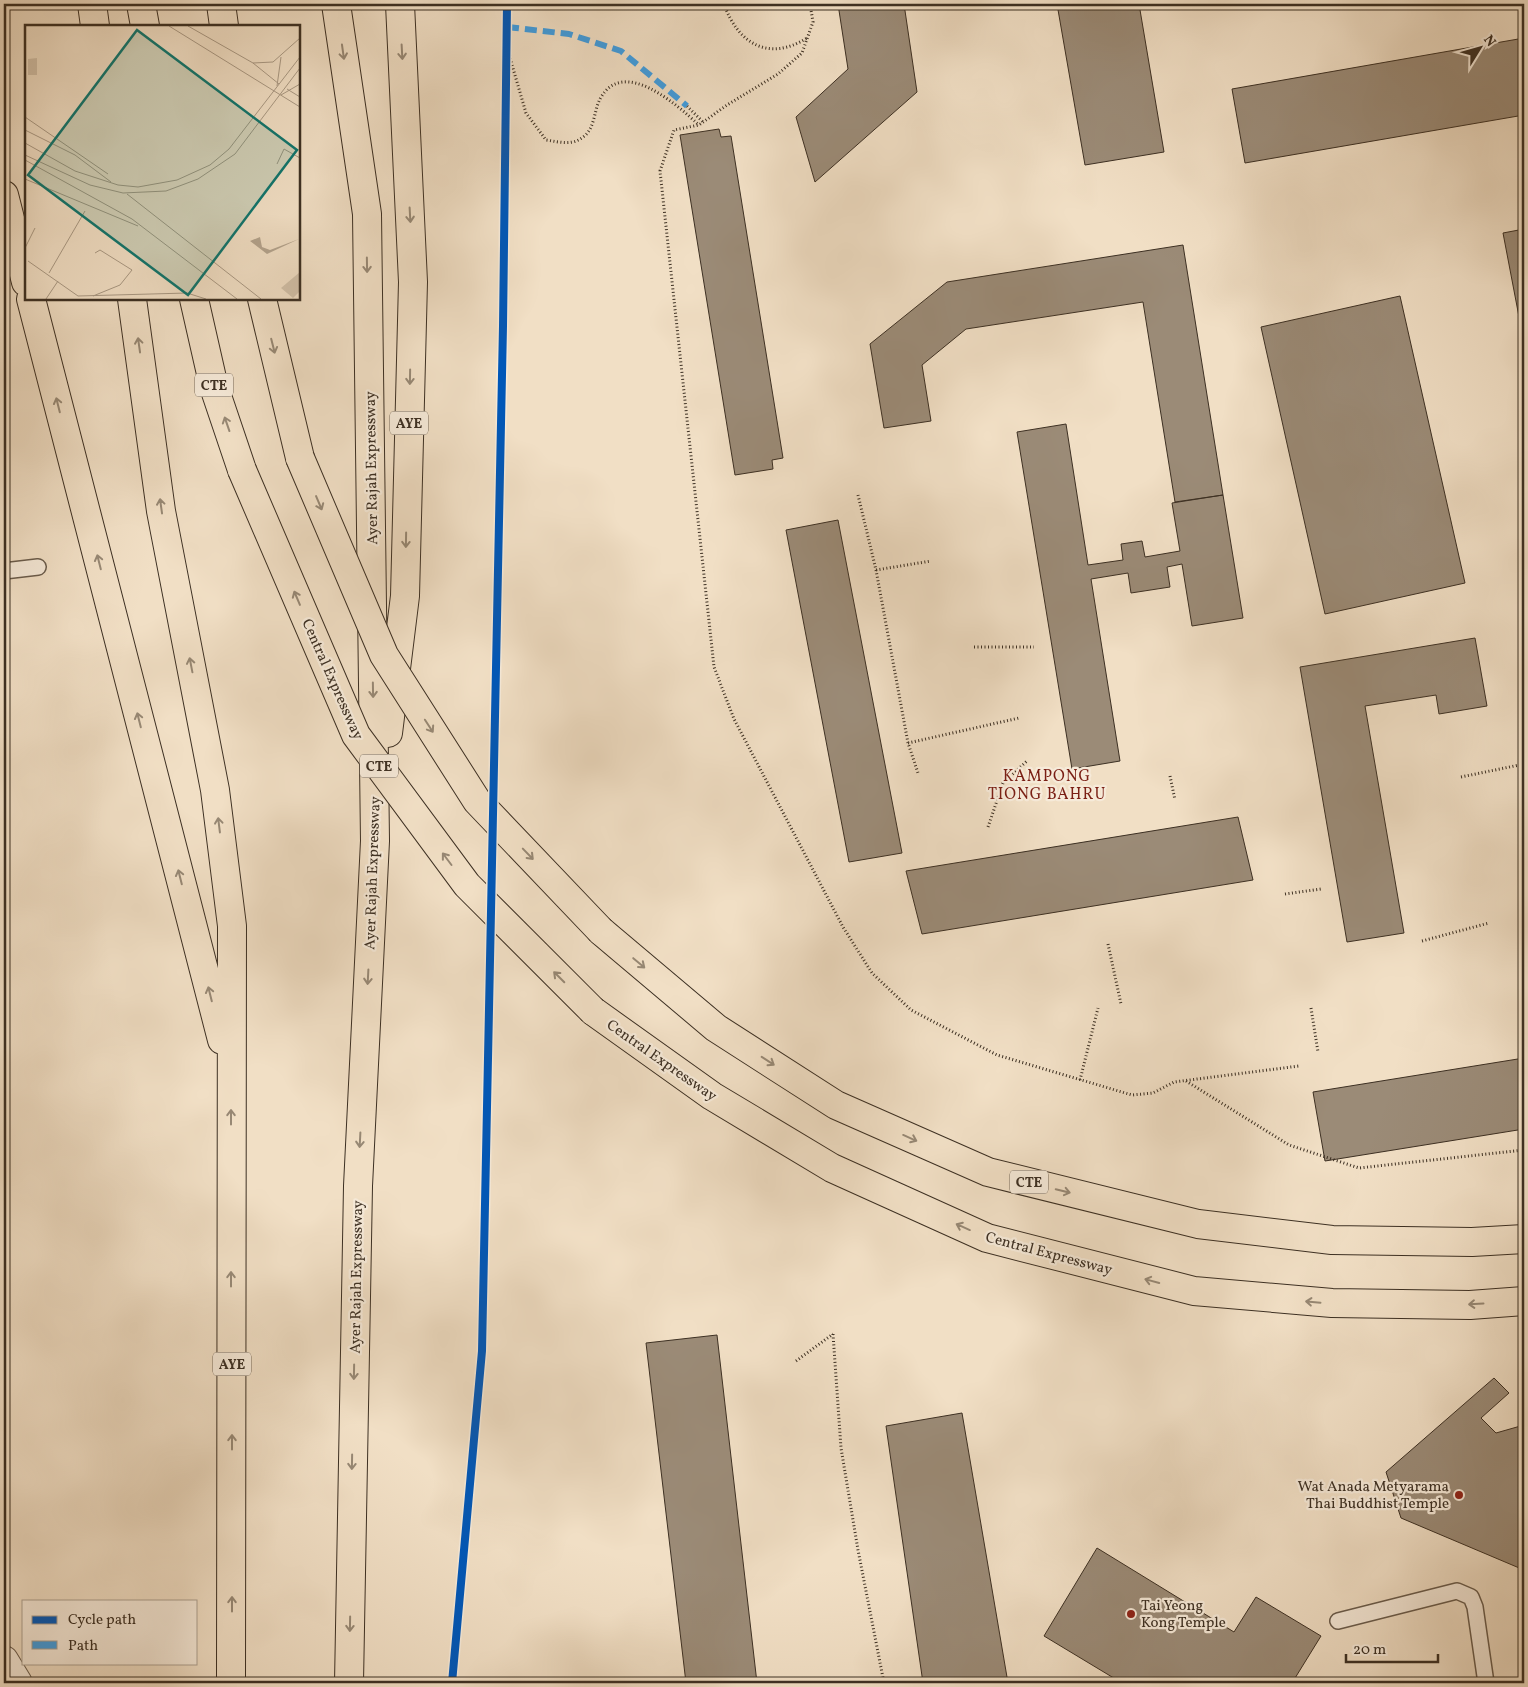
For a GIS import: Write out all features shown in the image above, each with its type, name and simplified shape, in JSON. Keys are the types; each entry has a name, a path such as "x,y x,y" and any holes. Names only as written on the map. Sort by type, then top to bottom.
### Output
{"highway":[{"path":"92,4 95,25"},
{"path":"141,4 145,25"},
{"path":"221,4 224,25"},
{"name":"Ayer Rajah Expressway","path":"336,4 366,214 375,841 358,1186 349,1683"},
{"name":"AYE","path":"375,841 405,596 413,282 400,4"},
{"path":"4,195 25,278"},
{"path":"30,300 231,1075"},
{"name":"AYE","path":"132,300 161,511 215,790 232,926 231,1683"},
{"name":"Central Expressway","path":"194,300 214,387 242,470 356,735 466,885 593,1011 712,1096 832,1168 987,1238 1194,1291 1332,1303 1470,1305 1524,1301"},
{"name":"CTE","path":"262,300 300,458 384,656 477,801 601,931 716,1028 836,1105 988,1172 1198,1224 1332,1240 1472,1242 1524,1239"}],"street":[{"path":"4,1660 18,1683"}],"lane":[{"path":"4,571 38,567"},
{"path":"1338,1621 1458,1591 1471,1597 1475,1607 1486,1683"}],"path":[{"path":"724,4 728,15 743,35 762,48 781,50 795,46 808,37"},
{"path":"810,4 813,22 802,53 778,74 701,124 674,130 660,171 714,666 734,719 843,926 872,973 911,1010 997,1055 1132,1096 1153,1093 1174,1082 1299,1066"},
{"path":"507,27 510,58 526,114 546,140 570,143 585,137 592,125 600,98 612,85 629,80 647,86 701,124"},
{"path":"687,106 701,124"},
{"path":"858,495 876,570 908,743 918,773"},
{"path":"876,570 931,561"},
{"path":"974,647 1034,647"},
{"path":"908,743 1019,718"},
{"path":"988,827 1003,783 1027,761"},
{"path":"1461,777 1524,764"},
{"path":"1170,776 1175,800"},
{"path":"1285,894 1321,889"},
{"path":"1422,941 1489,923"},
{"path":"1108,944 1121,1004"},
{"path":"1080,1080 1098,1008"},
{"path":"1311,1008 1318,1052"},
{"path":"1186,1080 1289,1145 1358,1168 1524,1150"},
{"path":"796,1361 833,1334 841,1448 858,1550 884,1683"}],"building":[{"path":"838,4 904,4 917,92 815,182 796,117 848,69"},
{"path":"1057,4 1139,4 1164,152 1085,165"},
{"path":"1524,38 1524,115 1245,163 1232,89"},
{"path":"719,129 721,137 731,136 783,458 772,460 773,469 735,475 680,135"},
{"path":"1524,229 1524,343 1503,233"},
{"path":"1183,245 1223,495 1175,502 1143,302 966,329 922,365 931,421 884,428 870,344 947,282"},
{"path":"1400,296 1465,583 1325,614 1261,327"},
{"path":"1066,424 1088,565 1123,560 1121,544 1142,541 1145,557 1180,551 1172,503 1223,495 1243,618 1192,626 1182,564 1167,567 1170,587 1131,593 1128,573 1091,579 1120,761 1072,769 1017,432"},
{"path":"838,520 902,853 849,862 786,530"},
{"path":"1475,638 1487,706 1439,714 1436,695 1365,706 1404,933 1347,942 1300,667"},
{"path":"1238,817 1253,880 922,934 906,871"},
{"path":"1524,1058 1524,1129 1325,1161 1313,1092"},
{"path":"717,1335 757,1683 686,1683 646,1343"},
{"name":"Wat Anada Metyarama Thai Buddhist Temple","path":"1494,1378 1509,1393 1481,1418 1496,1433 1524,1425 1524,1570 1401,1518 1386,1472"},
{"path":"962,1413 1008,1683 923,1683 886,1426"},
{"name":"Tai Yeong Kong Temple","path":"1097,1548 1234,1632 1256,1597 1321,1636 1292,1683 1122,1683 1044,1636"}],"marked path":[{"path":"507,27 569,34 621,51 687,106"}],"cycle path":[{"path":"452,1683 482,1351 503,326 507,4"}],"place":[{"name":"Wat Anada Metyarama Thai Buddhist Temple","path":"1459,1495"},
{"name":"Tai Yeong Kong Temple","path":"1131,1614"}],"district":[{"name":"KAMPONG TIONG BAHRU","path":"1047,784"}]}
